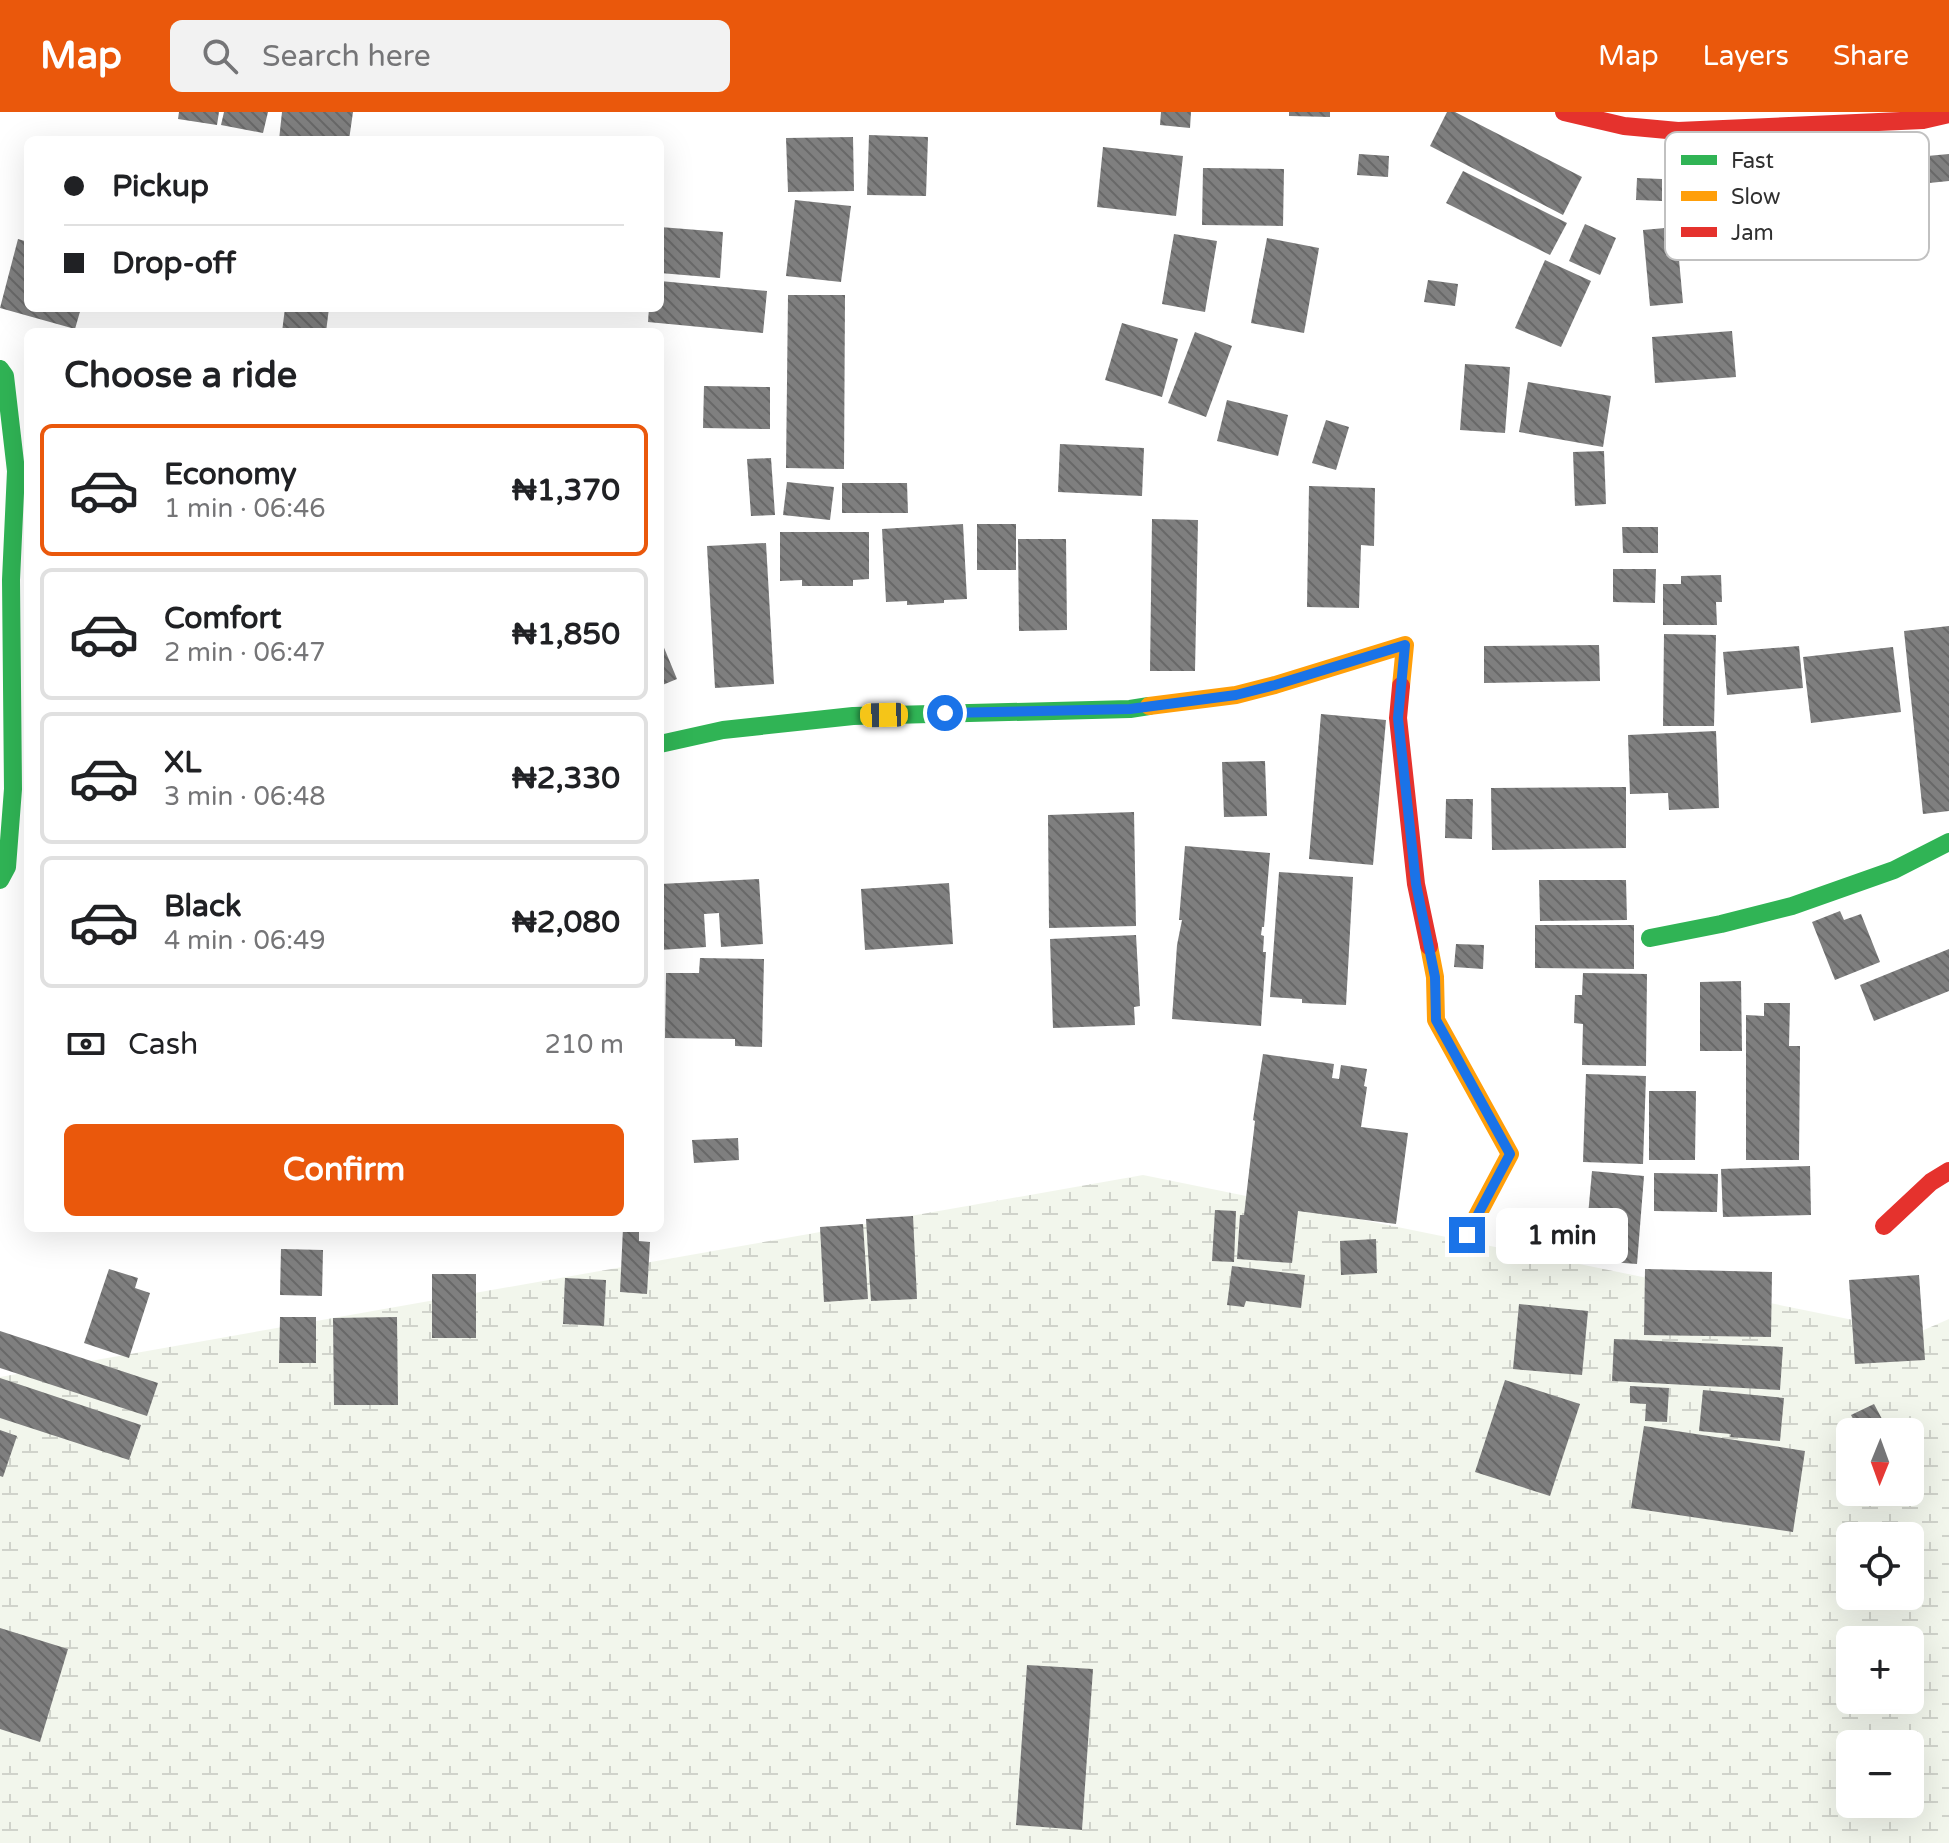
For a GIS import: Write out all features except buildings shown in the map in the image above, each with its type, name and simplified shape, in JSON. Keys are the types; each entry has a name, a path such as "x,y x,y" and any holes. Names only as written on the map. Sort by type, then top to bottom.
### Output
{"street":[{"path":"1564,112 1624,126 1678,131 1923,120 1949,114"},
{"path":"0,369 5,376 16,471 11,580 13,789 7,867 0,880"},
{"path":"664,743 723,730 853,716 1130,709 1236,695 1405,645 1398,718 1416,884 1435,977 1436,1020 1510,1154 1467,1235"},
{"path":"1650,938 1792,906 1894,870 1949,842"},
{"path":"1884,1226 1931,1182 1949,1171"}],"green space":[{"path":"1143,1175 1917,1333 1949,1319 1949,1843 0,1843 0,1377"}],"traffic: fast":[{"path":"0,369 5,376 16,471 11,580 13,789 7,867 0,880"},
{"path":"664,743 723,730 853,716 1149,706"},
{"path":"1650,938 1792,906 1894,870 1949,842"}],"traffic: slow":[{"path":"1149,706 1236,695 1405,645 1401,686"},
{"path":"1429,946 1435,977 1436,1020 1510,1154 1467,1235"}],"traffic: jam":[{"path":"1564,112 1624,126 1678,131 1923,120 1949,114"},
{"path":"1401,686 1398,718 1416,884 1429,946"},
{"path":"1884,1226 1931,1182 1949,1171"}],"route":[{"path":"945,713 1130,709 1236,695 1405,645 1398,718 1416,884 1435,977 1436,1020 1510,1154 1467,1235"}]}
